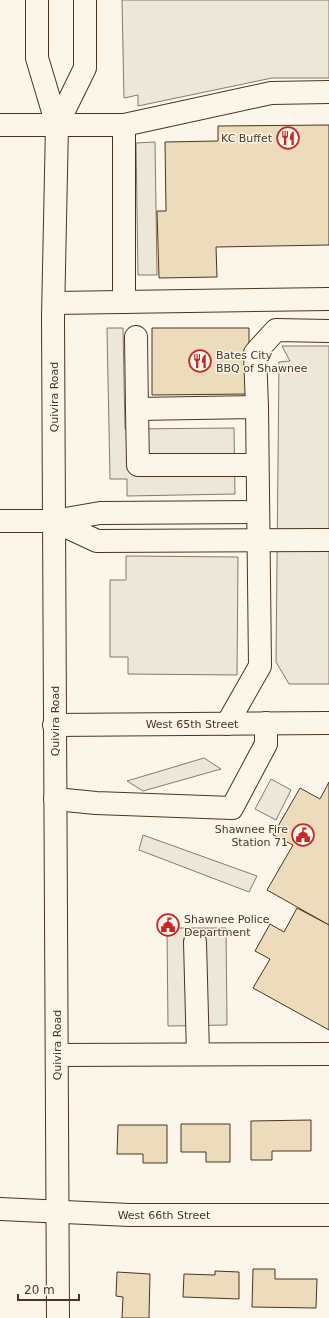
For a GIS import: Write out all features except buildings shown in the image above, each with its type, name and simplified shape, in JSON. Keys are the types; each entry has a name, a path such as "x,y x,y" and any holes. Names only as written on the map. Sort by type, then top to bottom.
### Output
{"main road":[{"name":"Quivira Road","path":"37,0 37,58 57,125 54,303 54,725 58,1318"},
{"name":"Quivira Road","path":"57,125 85,68 85,0"},
{"path":"0,125 124,125 271,92 329,92"},
{"path":"124,125 124,302"},
{"path":"54,303 329,299"},
{"path":"227,724 260,666 256,353 276,330 329,330"},
{"path":"136,337 138,465 257,465"},
{"path":"137,408 256,407"},
{"path":"0,521 54,521 100,513 258,512"},
{"path":"54,521 97,541 329,540"},
{"path":"55,799 96,803 232,808 266,744 266,723"},
{"name":"West 65th Street","path":"54,725 329,723"},
{"path":"195,942 198,1054"},
{"path":"57,1055 329,1054"},
{"name":"West 66th Street","path":"0,1209 129,1215 329,1215"}],"shaded area":[{"path":"122,0 329,0 329,78 272,78 138,106 138,95 124,98"},
{"path":"155,142 157,275 138,275 136,143"},
{"path":"107,328 123,328 125,429 234,428 235,494 127,496 127,479 110,479"},
{"path":"282,346 329,346 329,684 289,684 276,662 279,362 290,361"},
{"path":"126,556 238,557 237,675 128,674 128,657 110,657 110,580 126,580"},
{"path":"204,758 221,769 143,791 127,781"},
{"path":"271,779 291,790 276,820 255,809"},
{"path":"143,835 257,876 249,892 139,850"},
{"path":"167,928 226,928 227,1025 168,1026"}],"place":[{"name":"KC Buffet","path":"288,138"},
{"name":"Bates City BBQ of Shawnee","path":"200,361"},
{"name":"Shawnee Fire Station 71","path":"303,835"},
{"name":"Shawnee Police Department","path":"168,925"}]}
